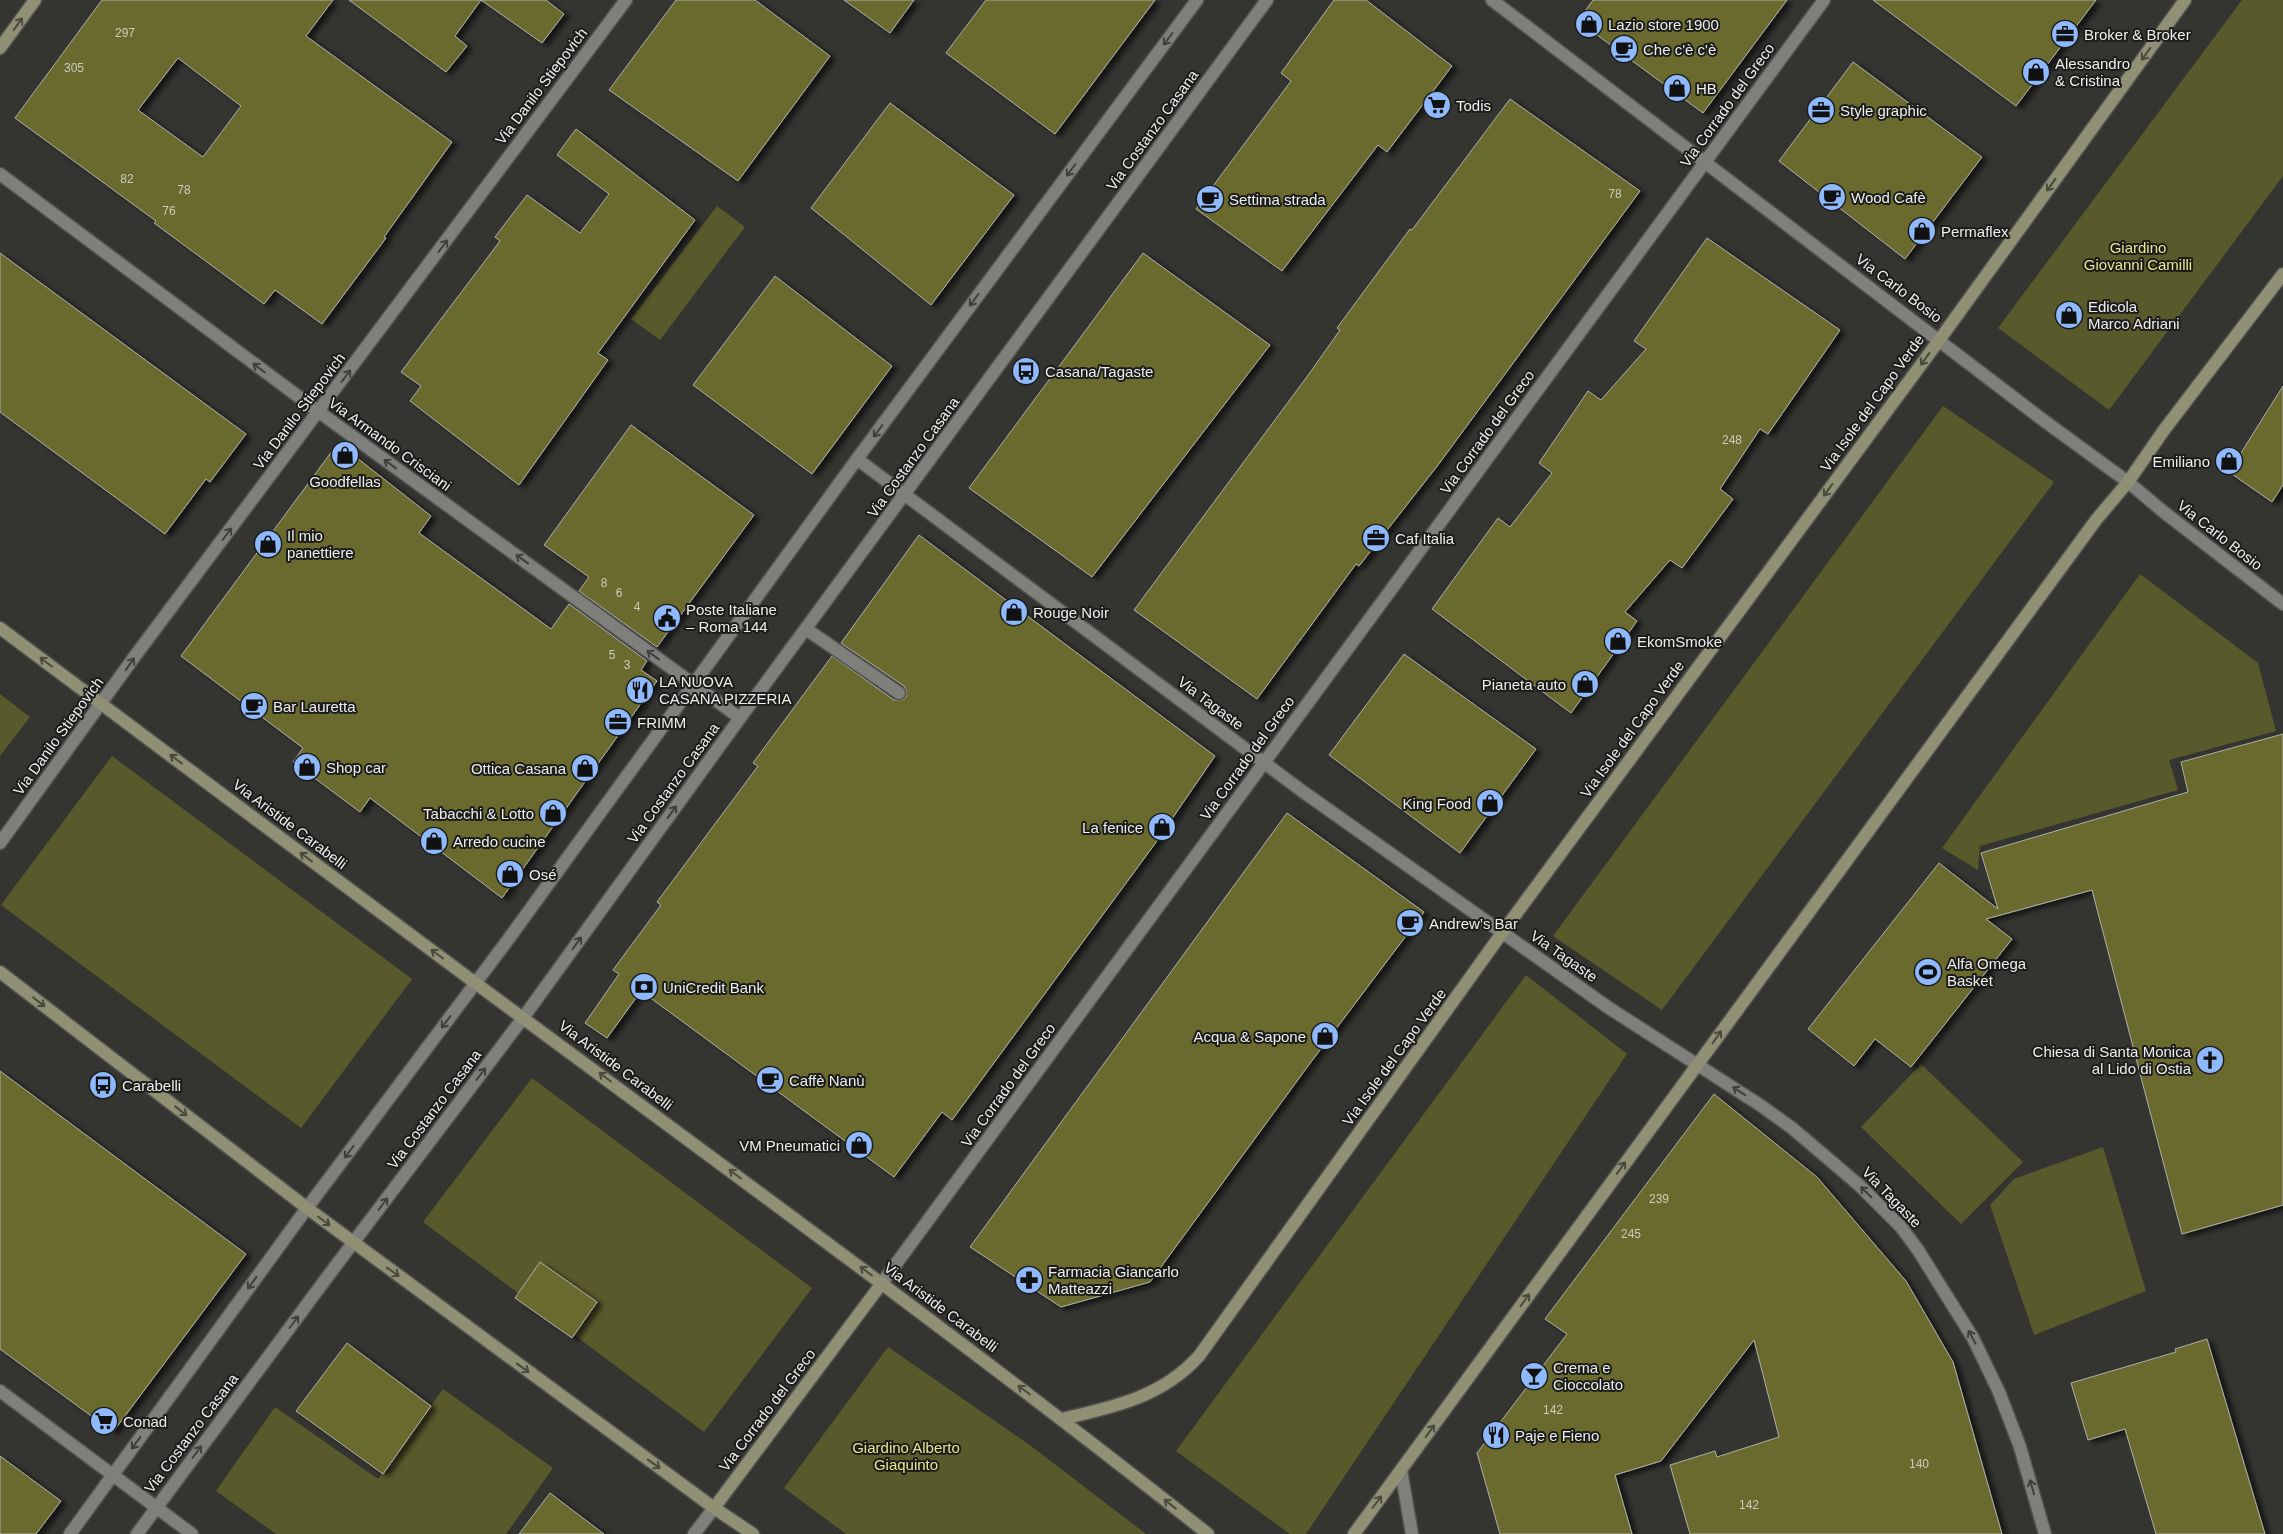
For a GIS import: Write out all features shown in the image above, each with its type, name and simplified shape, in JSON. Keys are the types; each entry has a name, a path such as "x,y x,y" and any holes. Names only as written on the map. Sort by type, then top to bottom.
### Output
{"street":[{"path":"0,48 35,0"},
{"name":"Via Danilo Stiepovich","path":"0,843 626,0"},
{"path":"70,1534 307,1208 476,983 857,459 1196,0"},
{"name":"Via Costanzo Casana","path":"137,1534 523,1018 740,718 906,495 1268,0"},
{"name":"Via Carlo Bosio","path":"1492,0 1940,339 2043,420 2128,482 2164,513 2283,604"},
{"name":"Via Corrado del Greco","path":"694,1534 882,1283 1824,0"},
{"name":"Via Isole del Capo Verde","path":"1062,1419 1115,1407 1144,1396 1180,1375 1199,1356 1502,933 1940,339 2185,0"},
{"name":"Via Armando Crisciani","path":"0,174 319,412 740,718"},
{"path":"1354,1534 2096,520 2128,482 2164,430 2283,274"},
{"name":"Via Tagaste","path":"857,459 1264,763 1609,1008 1768,1111 1821,1152 1881,1206 1918,1250 1961,1318 1999,1392 2020,1447 2045,1534"},
{"name":"Via Aristide Carabelli","path":"0,628 882,1283 1062,1419 1208,1534"},
{"path":"806,629 899,692"},
{"path":"0,972 353,1243 714,1508 753,1534"},
{"path":"0,1392 192,1534"},
{"path":"1401,1470 1412,1534"}],"green space":[{"name":"Giardino Giovanni Camilli","path":"2242,0 2283,0 2283,176 2109,410 1998,328"},
{"path":"717,206 745,227 660,340 631,319"},
{"path":"1943,406 2054,482 1662,1010 1553,936"},
{"path":"2140,574 2258,663 2276,731 2169,760 2178,790 1980,846 1978,870 1942,848"},
{"path":"0,694 30,717 0,756"},
{"path":"112,756 412,979 301,1128 1,905"},
{"path":"1526,975 1627,1054 1306,1534 1290,1534 1176,1451"},
{"path":"1921,1064 2023,1162 1961,1224 1861,1127"},
{"path":"532,1078 812,1288 704,1432 423,1222"},
{"path":"2103,1147 2146,1291 2034,1335 1990,1205 2014,1179"},
{"name":"Giardino Alberto Giaquinto","path":"888,1347 1031,1446 1146,1534 846,1534 784,1488"},
{"path":"443,1389 553,1468 506,1534 276,1534 216,1491 275,1407 378,1479"}],"building":[{"path":"102,0 333,0 306,36 452,142 384,237 386,238 322,324 275,290 264,304 154,223 156,221 15,118","holes":["178,58 241,106 203,157 138,110"]},
{"path":"349,0 481,0 455,36 467,46 446,72"},
{"path":"481,0 546,0 564,14 542,43"},
{"path":"676,0 755,0 830,56 738,181 609,90"},
{"path":"844,0 914,0 890,33"},
{"path":"986,0 1155,0 1055,134 946,53"},
{"path":"1334,0 1366,0 1452,66 1387,152 1378,145 1282,271 1196,209 1291,81 1281,73"},
{"path":"1593,0 1787,0 1703,113 1578,21"},
{"path":"1873,0 2096,0 2016,106"},
{"path":"1853,62 1982,157 1905,259 1779,161"},
{"path":"1510,99 1640,191 1438,465 1359,566 1356,564 1257,699 1134,610 1309,374 1340,330 1337,328"},
{"path":"890,103 1014,195 931,305 811,208"},
{"path":"576,129 695,220 598,353 608,360 519,485 410,401 421,386 401,372 500,241 495,237 527,195 580,233 609,194 557,155"},
{"path":"1707,238 1840,330 1768,434 1760,429 1720,489 1733,499 1682,568 1670,560 1625,612 1637,621 1571,713 1432,609 1498,518 1510,527 1552,473 1539,463 1588,391 1601,400 1646,349 1634,341"},
{"path":"0,253 246,434 210,482 206,479 165,534 0,412"},
{"path":"1143,253 1270,345 1092,577 969,488"},
{"path":"775,276 892,366 812,474 693,385"},
{"path":"2283,386 2283,485 2272,502 2229,472"},
{"path":"631,425 754,515 657,647 579,591 589,577 544,545"},
{"path":"338,443 431,516 419,533 551,629 569,604 647,661 641,670 657,681 502,898 370,798 360,812 293,762 303,748 181,656"},
{"path":"919,535 1215,756 1154,845 952,1120 942,1112 894,1177 641,991 607,1038 585,1023 619,974 613,970 661,905 657,902 758,766 753,763 832,656 894,700 902,700 906,697 904,686 841,643"},
{"path":"1404,654 1536,749 1460,853 1329,755"},
{"name":"Chiesa di Santa Monica al Lido di Ostia","path":"2283,734 2283,1205 2182,1234 2092,890 1986,919 2012,939 1911,1067 1875,1039 1854,1066 1808,1029 1939,863 1998,909 1981,853 2188,792 2181,762"},
{"path":"1287,813 1424,912 1308,1066 1150,1282 1061,1307 970,1247"},
{"path":"0,1071 246,1254 113,1432 0,1349"},
{"path":"1714,1094 1817,1177 1906,1281 1953,1362 2002,1534 1690,1534 1670,1465 1715,1451 1717,1457 1779,1437 1754,1340 1661,1461 1615,1475 1632,1534 1500,1534 1477,1453 1567,1334 1545,1319"},
{"path":"540,1262 597,1302 572,1338 515,1298"},
{"path":"2207,1339 2265,1534 2156,1534 2125,1429 2088,1440 2071,1383 2176,1352 2175,1349"},
{"path":"347,1343 431,1406 383,1474 296,1411"},
{"path":"0,1456 61,1501 36,1534 0,1534"},
{"path":"550,1493 604,1534 519,1534"}],"place":[{"name":"Lazio store 1900","path":"1589,24"},
{"name":"Broker & Broker","path":"2065,34"},
{"name":"Che c'è c'è","path":"1624,49"},
{"name":"Alessandro & Cristina","path":"2036,72"},
{"name":"HB","path":"1677,88"},
{"name":"Todis","path":"1437,105"},
{"name":"Style graphic","path":"1821,110"},
{"name":"Wood Cafè","path":"1832,197"},
{"name":"Settima strada","path":"1210,199"},
{"name":"Permaflex","path":"1922,231"},
{"name":"Edicola Marco Adriani","path":"2069,315"},
{"name":"Casana/Tagaste","path":"1026,371"},
{"name":"Goodfellas","path":"345,455"},
{"name":"Emiliano","path":"2229,461"},
{"name":"Caf Italia","path":"1376,538"},
{"name":"Il mio panettiere","path":"268,544"},
{"name":"Rouge Noir","path":"1014,612"},
{"name":"Poste Italiane – Roma 144","path":"667,618"},
{"name":"EkomSmoke","path":"1618,641"},
{"name":"Pianeta auto","path":"1585,684"},
{"name":"LA NUOVA CASANA PIZZERIA","path":"640,690"},
{"name":"Bar Lauretta","path":"254,706"},
{"name":"FRIMM","path":"618,722"},
{"name":"Shop car","path":"307,767"},
{"name":"Ottica Casana","path":"585,768"},
{"name":"King Food","path":"1490,803"},
{"name":"Tabacchi & Lotto","path":"553,813"},
{"name":"La fenice","path":"1162,827"},
{"name":"Arredo cucine","path":"434,841"},
{"name":"Osé","path":"510,874"},
{"name":"Andrew’s Bar","path":"1410,923"},
{"name":"Alfa Omega Basket","path":"1928,972"},
{"name":"UniCredit Bank","path":"644,987"},
{"name":"Acqua & Sapone","path":"1325,1036"},
{"name":"Chiesa di Santa Monica al Lido di Ostia","path":"2210,1060"},
{"name":"Caffè Nanù","path":"770,1080"},
{"name":"Carabelli","path":"103,1085"},
{"name":"VM Pneumatici","path":"859,1145"},
{"name":"Farmacia Giancarlo Matteazzi","path":"1029,1280"},
{"name":"Crema e Cioccolato","path":"1534,1376"},
{"name":"Conad","path":"104,1421"},
{"name":"Paje e Fieno","path":"1496,1435"}]}
